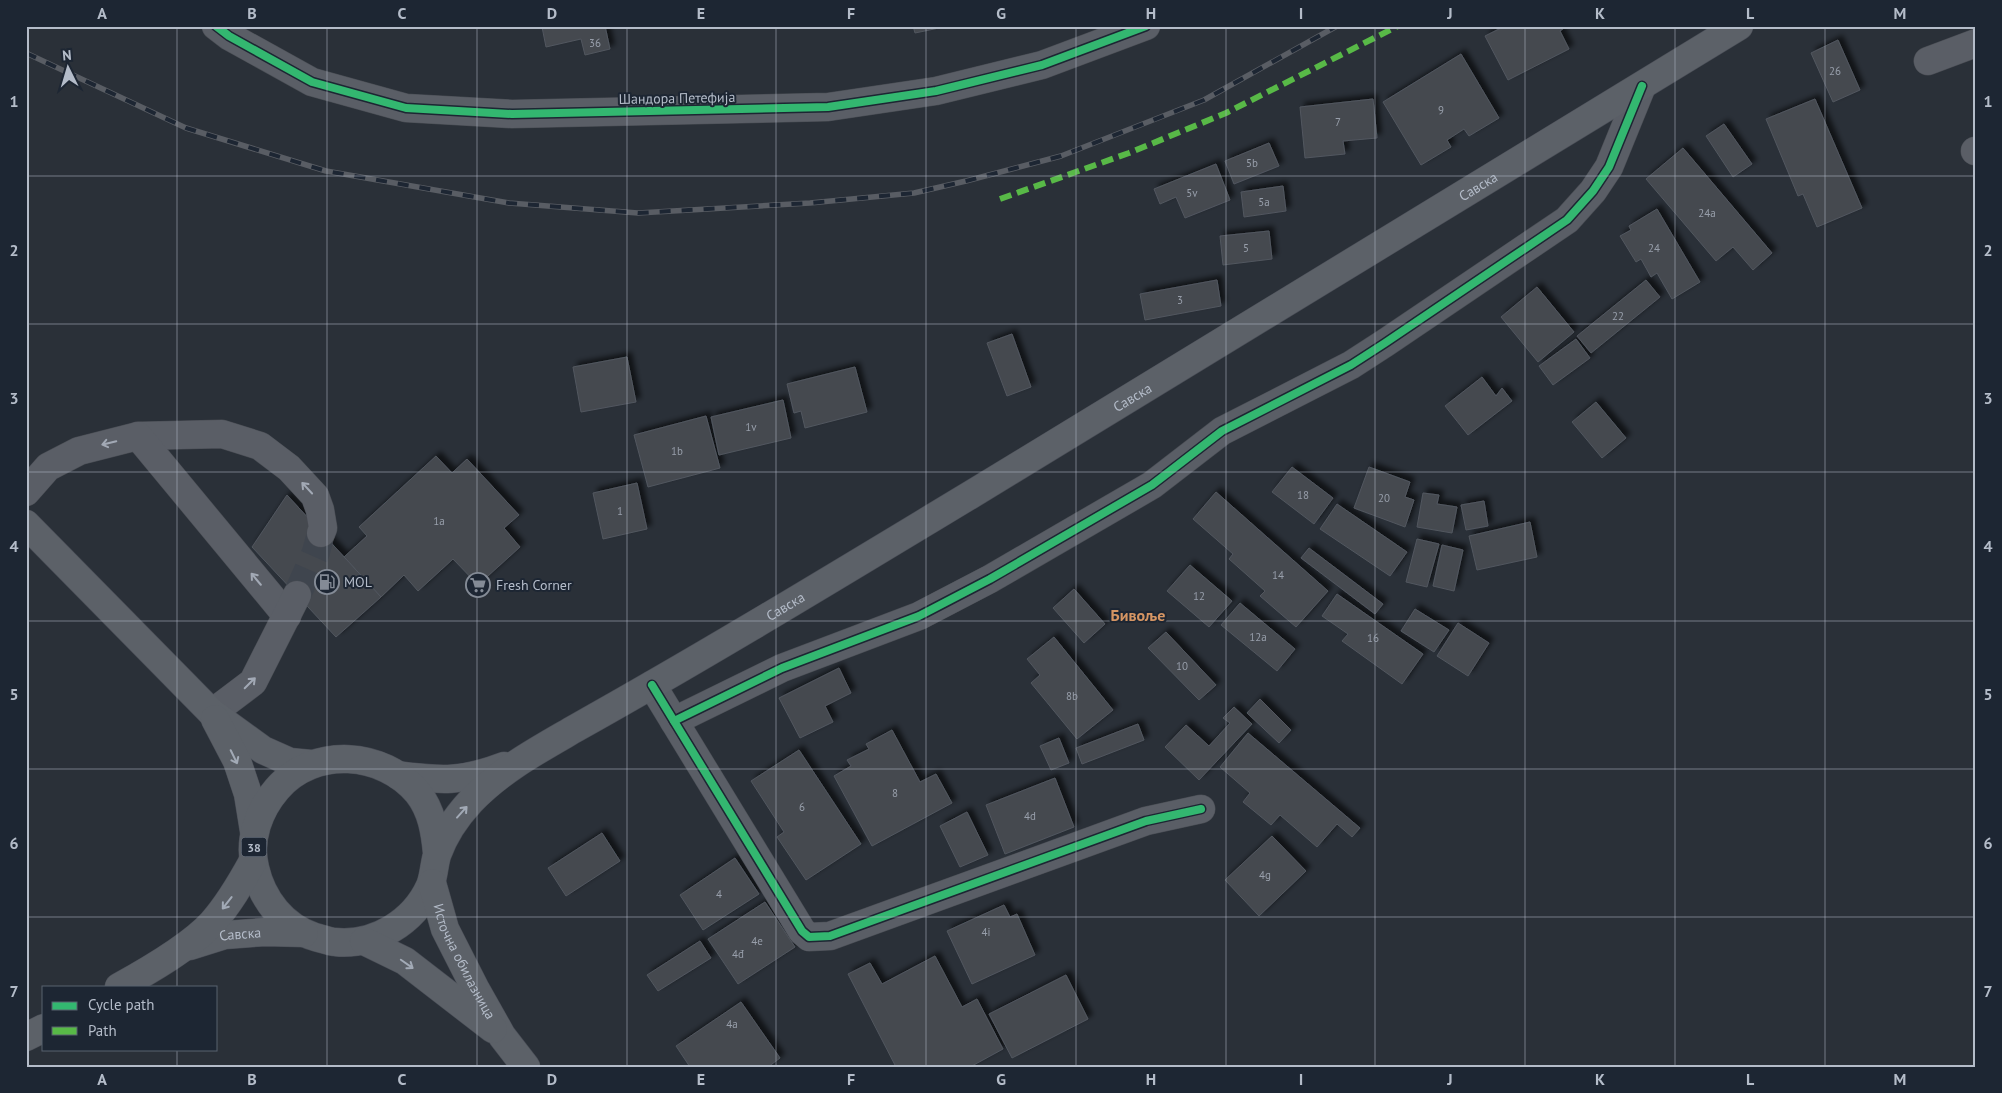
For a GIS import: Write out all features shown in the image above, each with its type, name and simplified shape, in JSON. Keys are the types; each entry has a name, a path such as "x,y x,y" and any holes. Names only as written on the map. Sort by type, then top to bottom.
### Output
{"main road":[{"name":"Савска","path":"437,853 456,819 494,779 519,760 652,685 1236,336 1740,26"},
{"name":"38","path":"26,524 212,714 263,750 290,762 310,764 341,758 371,761 398,775 420,796 433,823 437,853 432,883 416,909 392,929 364,941 333,942 304,933 279,915 261,891 253,861 254,831 248,794 237,761 212,714"},
{"name":"Савска","path":"398,775 460,780 519,760"},
{"name":"38","path":"254,831 265,803 285,780 310,764"},
{"name":"Савска","path":"121,986 179,950 211,924 232,897 253,861"},
{"name":"Источна обилазница","path":"432,883 445,930 502,1036 526,1067"},
{"name":"Савска","path":"179,950 225,935 265,932 304,933"},
{"name":"Источна обилазница","path":"364,941 405,961 502,1036"},
{"path":"26,1037 42,1029"}],"street":[{"name":"Шандора Петефија","path":"216,26 229,36 312,82 406,108 512,114 828,107 936,91 1042,65 1146,26"},
{"path":"1928,61 1976,44"},
{"path":"674,721 782,668 919,616 990,579 1152,485 1222,431 1350,365 1385,343 1567,220 1593,191 1610,167 1642,86"},
{"path":"26,492 48,467 79,451 138,436 222,434 260,446 289,468 315,496 323,528 321,533"},
{"path":"138,436 292,606 253,682 212,714"},
{"path":"652,685 802,931 809,937 830,936 1146,821 1201,809"}],"building":[{"path":"605,26 610,49 585,55 581,39 546,47 542,27"},
{"path":"913,26 938,26 939,28 915,33"},
{"path":"1505,26 1567,26 1560,31 1569,49 1508,80 1485,36"},
{"path":"1838,40 1860,90 1833,102 1811,53"},
{"path":"1461,54 1499,118 1469,136 1464,129 1447,140 1451,147 1421,165 1383,102"},
{"path":"1373,99 1377,138 1343,141 1345,154 1305,158 1300,107"},
{"path":"1815,99 1862,208 1817,227 1803,194 1798,196 1766,119"},
{"path":"1724,124 1752,164 1733,177 1706,136"},
{"path":"1269,143 1279,166 1234,184 1225,161"},
{"path":"1683,148 1772,253 1753,270 1733,247 1716,261 1646,179"},
{"path":"1216,164 1230,200 1185,218 1176,197 1160,204 1154,189"},
{"path":"1283,186 1286,211 1244,217 1241,192"},
{"path":"1657,209 1700,282 1672,299 1657,273 1651,277 1641,259 1636,262 1620,236 1631,230 1629,226"},
{"path":"1269,231 1272,259 1223,265 1220,236"},
{"path":"1217,280 1221,306 1145,320 1140,294"},
{"path":"1646,280 1660,297 1591,353 1577,336"},
{"path":"1537,287 1574,332 1538,362 1501,317"},
{"path":"1012,334 1031,387 1007,396 987,343"},
{"path":"1576,339 1590,358 1553,385 1539,366"},
{"path":"627,357 636,402 581,412 573,367"},
{"path":"855,367 867,412 805,428 801,411 794,413 787,384"},
{"path":"1482,377 1496,396 1502,388 1512,401 1468,435 1445,406"},
{"path":"783,400 791,438 719,455 711,417"},
{"path":"1596,402 1626,438 1602,458 1572,422"},
{"path":"706,416 720,468 648,487 634,435"},
{"path":"436,456 452,473 467,459 519,515 504,528 520,547 478,585 453,559 418,591 404,575 381,597 344,557 367,536 359,527"},
{"path":"1292,467 1333,498 1314,524 1272,492"},
{"path":"1369,467 1410,482 1405,497 1414,500 1405,527 1354,508"},
{"path":"637,483 647,529 603,539 593,493"},
{"path":"1216,492 1328,591 1296,627 1260,596 1265,591 1229,559 1233,554 1193,519"},
{"path":"1423,493 1439,495 1437,504 1457,507 1452,533 1417,527"},
{"path":"287,495 381,597 336,637 252,547"},
{"path":"1484,501 1488,526 1466,530 1461,505"},
{"path":"1337,504 1407,552 1390,576 1320,529"},
{"path":"1530,522 1537,557 1477,570 1469,536"},
{"path":"1417,539 1439,544 1427,587 1406,582"},
{"path":"1442,545 1463,550 1454,591 1433,586"},
{"path":"1309,548 1383,604 1375,614 1301,558"},
{"path":"1190,565 1232,601 1209,627 1167,591"},
{"path":"1074,589 1105,624 1084,643 1053,608"},
{"path":"1337,594 1423,654 1402,684 1342,641 1348,634 1322,616"},
{"path":"1240,603 1295,649 1277,671 1221,625"},
{"path":"1415,609 1449,630 1434,652 1401,631"},
{"path":"1458,623 1489,643 1468,676 1437,656"},
{"path":"1166,632 1216,685 1199,700 1148,648"},
{"path":"1054,637 1113,710 1077,739 1031,683 1040,675 1027,659"},
{"path":"839,668 851,693 825,706 833,722 800,738 779,698"},
{"path":"1260,699 1291,730 1279,743 1247,713"},
{"path":"1234,707 1252,724 1199,780 1165,747 1186,725 1209,746 1230,723 1223,718"},
{"path":"1138,724 1144,740 1082,764 1076,748"},
{"path":"892,730 920,782 936,774 952,803 872,846 834,776 851,766 847,760 869,749 866,744"},
{"path":"1248,733 1360,828 1352,837 1337,824 1317,847 1280,815 1271,825 1243,802 1250,793 1220,767"},
{"path":"1059,738 1069,763 1051,770 1040,746"},
{"path":"799,750 861,844 806,880 777,837 784,832 751,781"},
{"path":"1055,778 1074,827 1005,854 986,805"},
{"path":"967,812 988,855 960,867 940,826"},
{"path":"602,833 620,861 566,896 548,868"},
{"path":"1272,836 1306,871 1259,916 1225,880"},
{"path":"735,858 759,894 703,930 680,895"},
{"path":"765,902 795,947 738,984 708,939"},
{"path":"1004,905 1010,917 1017,914 1035,955 972,984 947,931"},
{"path":"700,941 711,958 658,991 647,975"},
{"path":"935,956 962,1007 977,999 1003,1049 970,1067 896,1067 848,974 870,963 882,984"},
{"path":"1066,975 1088,1019 1012,1058 989,1014"},
{"path":"741,1002 780,1058 768,1067 690,1067 676,1046"}],"tunnel":[{"path":"297,595 316,552 321,533"}],"railway":[{"path":"26,53 186,128 326,171 509,203 638,213 810,203 914,193 1061,156 1204,100 1337,26"}],"marked path":[{"path":"1000,199 1129,153 1226,113 1398,26"}],"cycle path":[{"path":"216,26 229,36 312,82 406,108 512,114 828,107 936,91 1042,65 1146,26"},
{"path":"674,721 782,668 919,616 990,579 1152,485 1222,431 1351,365 1385,343 1567,220 1593,191 1609,167 1642,86"},
{"path":"652,685 802,931 809,937 830,936 1146,821 1201,809"}],"place":[{"name":"MOL","path":"327,582"},
{"name":"Fresh Corner","path":"478,585"}],"district":[{"name":"Бивоље","path":"1138,615"}]}
